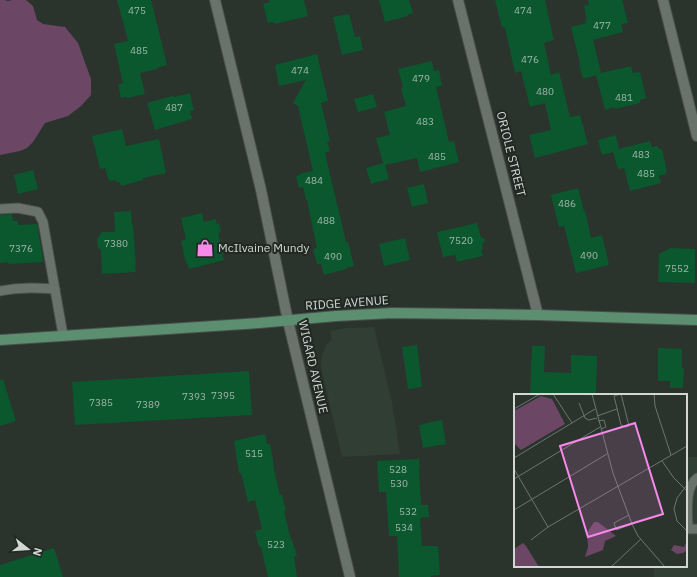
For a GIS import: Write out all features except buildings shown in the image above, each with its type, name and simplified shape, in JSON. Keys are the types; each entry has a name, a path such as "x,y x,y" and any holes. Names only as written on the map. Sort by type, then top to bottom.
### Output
{"main road":[{"name":"RIDGE AVENUE","path":"0,340 392,313 538,315 697,320"}],"street":[{"name":"WIGARD AVENUE","path":"215,0 260,190 288,321 350,577"},
{"name":"ORIOLE STREET","path":"458,0 538,315"},
{"path":"663,0 697,136"}],"lane":[{"path":"0,209 18,208 38,212 43,222 63,335"},
{"path":"0,291 20,288 55,289"},
{"path":"697,478 690,486 688,494 688,529 697,529"}],"shaded area":[{"path":"0,0 26,0 33,6 37,20 43,24 65,27 78,43 91,79 91,95 81,106 68,116 45,123 33,142 27,148 0,155"},
{"path":"374,327 392,402 400,454 342,457 321,367 322,355 326,345 332,339 330,331 346,328"},
{"path":"687,457 697,457 697,577 654,577 653,567 687,567"}],"place":[{"name":"McIlvaine Mundy","path":"205,248"}]}
